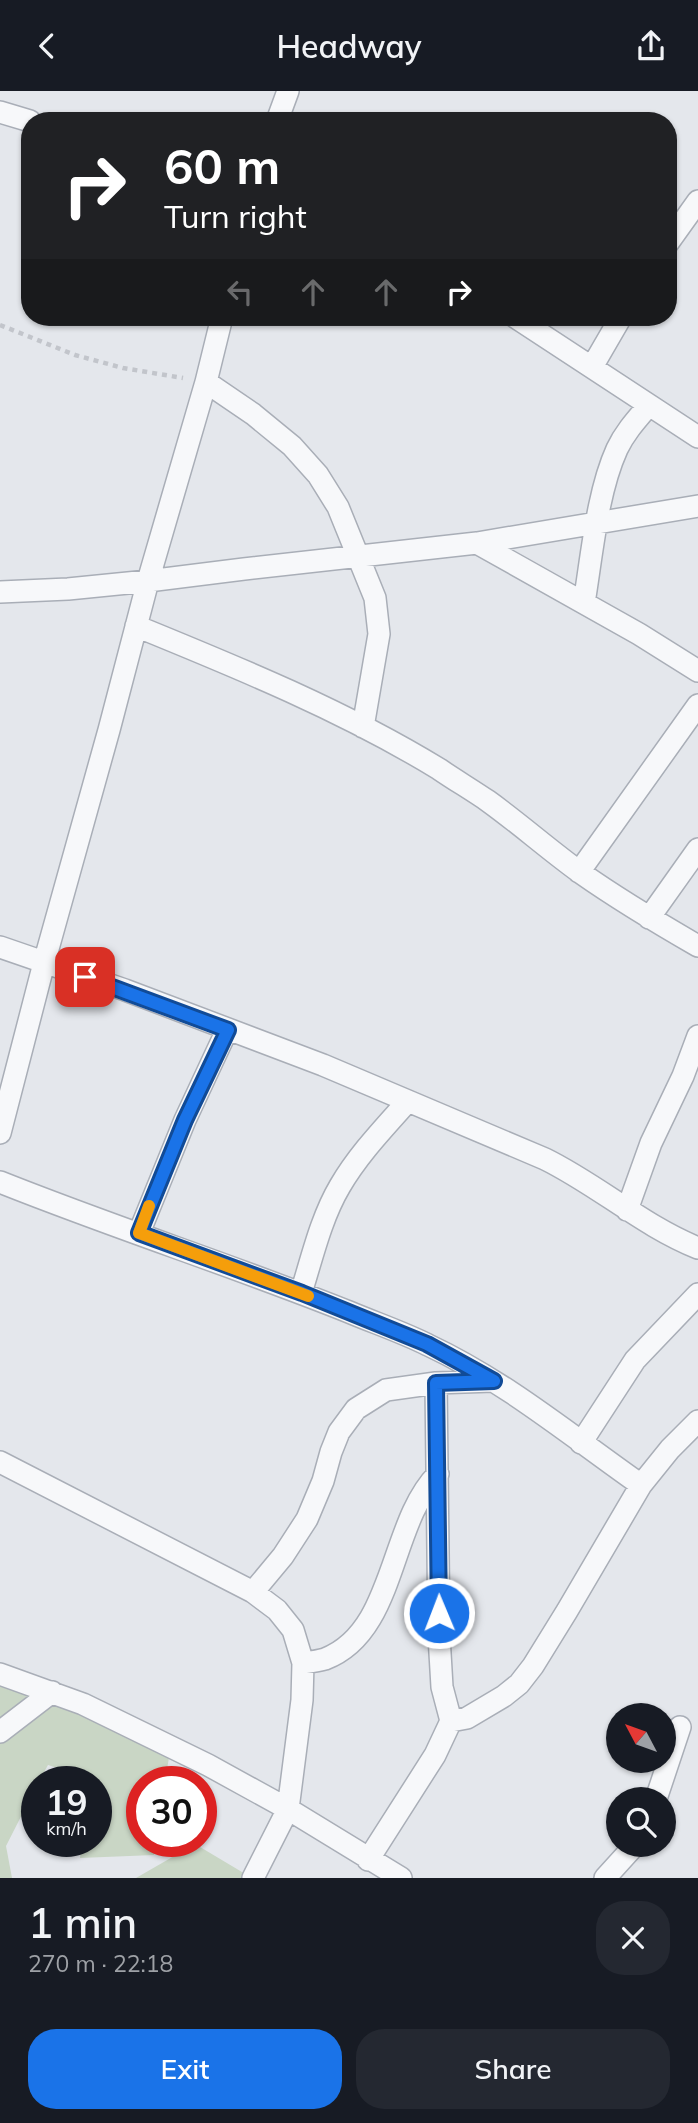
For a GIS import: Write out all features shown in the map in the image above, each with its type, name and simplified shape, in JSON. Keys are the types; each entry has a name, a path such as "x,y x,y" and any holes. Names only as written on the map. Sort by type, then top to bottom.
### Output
{"street":[{"path":"280,112 288,91"},
{"path":"0,112 21,118"},
{"path":"677,230 698,201"},
{"path":"0,1133 148,581 220,326"},
{"path":"529,326 698,437"},
{"path":"592,367 616,326"},
{"path":"206,382 253,414 292,446 318,475 338,507 375,598 379,634 363,727"},
{"path":"584,603 597,523 610,466 618,446 649,405"},
{"path":"0,592 148,581 477,543 698,506"},
{"path":"477,543 639,634 698,671"},
{"path":"136,626 227,663 363,727 437,768 488,801 579,872 698,946"},
{"path":"579,872 698,705"},
{"path":"649,918 698,849"},
{"path":"0,947 125,990 323,1065 545,1159 579,1177 658,1229 698,1248"},
{"path":"139,1233 185,1120 228,1030"},
{"path":"627,1210 651,1143 683,1076 698,1036"},
{"path":"302,1293 317,1240 339,1188 368,1146 407,1102"},
{"path":"0,1182 302,1293 427,1344 494,1381 641,1485"},
{"path":"581,1443 635,1360 698,1294"},
{"path":"253,1592 307,1519 339,1432 356,1409 386,1391 436,1383 494,1381"},
{"path":"368,1860 435,1755 451,1721 442,1687 439,1636 436,1383"},
{"path":"451,1721 467,1718 504,1696 526,1675 641,1485 670,1449 698,1421"},
{"path":"0,1462 253,1592 278,1610 293,1630 303,1663 302,1700 288,1809 253,1878"},
{"path":"303,1663 324,1659 339,1651 354,1640 369,1619 418,1500 426,1486 438,1474"},
{"path":"0,1674 83,1704 208,1765 288,1809 401,1878"},
{"path":"0,1732 52,1692"},
{"path":"660,1787 680,1727"},
{"path":"605,1878 624,1857"}],"path":[{"path":"0,325 75,355 122,368 206,382"}],"green space":[{"path":"0,1678 172,1740 168,1766 126,1766 126,1856 112,1857 112,1766 21,1766 21,1816 6,1846 12,1878 0,1878"},
{"path":"172,1857 217,1857 247,1875 245,1878 136,1878"}],"slow traffic":[{"path":"149,1206 139,1233 308,1296"}],"route":[{"path":"85,977 228,1030 202,1081 139,1233 302,1293 427,1344 494,1381 436,1383 439,1613"}]}
